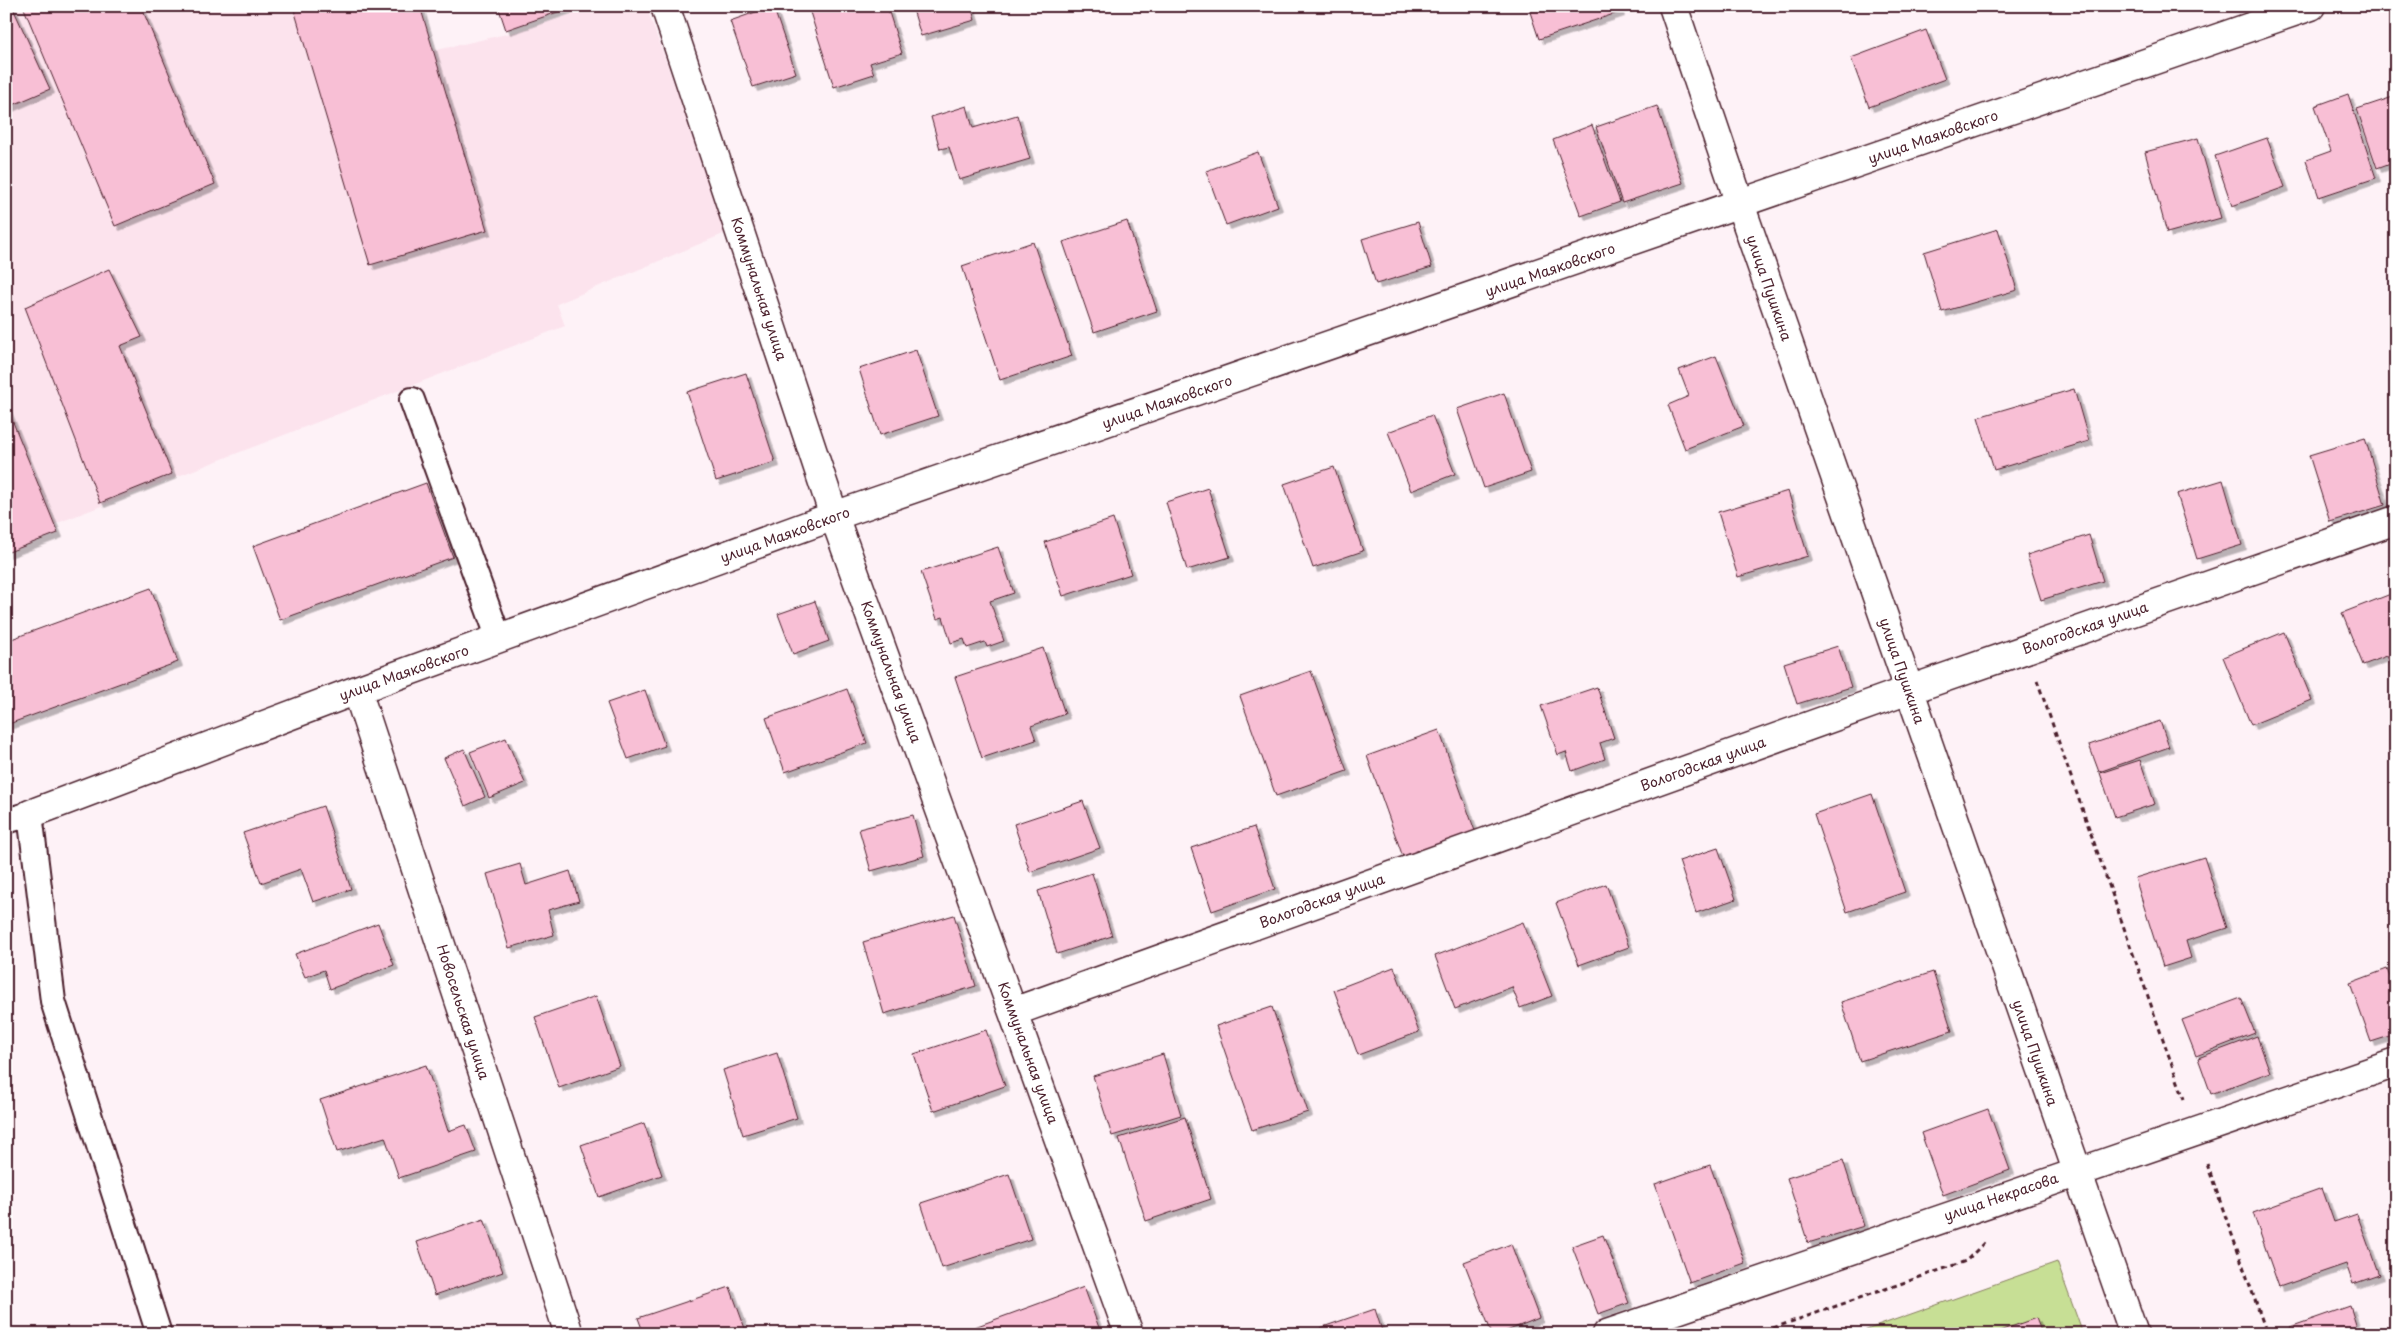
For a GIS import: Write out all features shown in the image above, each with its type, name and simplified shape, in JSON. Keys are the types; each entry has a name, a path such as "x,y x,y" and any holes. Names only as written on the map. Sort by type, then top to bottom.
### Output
{"street":[{"name":"Коммунальная улица","path":"665,6 834,516 1129,1334"},
{"name":"улица Пушкина","path":"1674,6 1740,204 2134,1334"},
{"name":"улица Маяковского","path":"18,817 357,690 834,516 2311,6"},
{"name":"Вологодская улица","path":"1013,1012 1909,690 2396,520"},
{"name":"Новосельская улица","path":"357,690 569,1334"},
{"name":"улица Некрасова","path":"1607,1334 2396,1063"}],"lane":[{"path":"412,400 499,638"},
{"path":"18,817 53,1001 159,1334"}],"path":[{"path":"2026,649 2267,1334"},
{"path":"1756,1334 1966,1261 1984,1242 1992,1240"}],"shaded area":[{"path":"6,6 420,6 433,51 519,31 597,6 646,6 728,232 557,304 565,326 6,543"}],"green space":[{"path":"2057,1262 2083,1334 1855,1334"}],"building":[{"path":"6,6 12,6 50,89 6,108"},
{"path":"23,6 141,6 215,184 115,226"},
{"path":"293,6 420,6 487,230 370,265"},
{"path":"498,6 575,6 506,30"},
{"path":"773,6 796,73 753,87 730,21"},
{"path":"808,6 887,6 902,53 870,63 874,74 834,87"},
{"path":"912,6 971,6 975,20 921,36"},
{"path":"1528,6 1618,6 1620,12 1539,39"},
{"path":"1926,30 1945,79 1869,107 1851,58"},
{"path":"2348,94 2376,178 2319,197 2306,160 2331,151 2315,106"},
{"path":"2396,96 2396,161 2377,168 2357,109"},
{"path":"967,106 973,128 1017,115 1030,159 959,180 949,147 940,149 931,117"},
{"path":"1657,106 1683,183 1622,203 1596,127"},
{"path":"1592,125 1620,202 1581,216 1553,140"},
{"path":"2198,138 2221,218 2167,233 2145,152"},
{"path":"2267,138 2285,187 2232,206 2215,156"},
{"path":"1258,152 1278,206 1226,225 1206,171"},
{"path":"1127,221 1157,311 1094,332 1063,242"},
{"path":"1418,222 1432,267 1376,284 1362,239"},
{"path":"1998,229 2017,290 1942,312 1924,252"},
{"path":"1033,242 1072,356 1000,380 962,266"},
{"path":"109,269 142,337 120,346 172,474 100,503 25,307"},
{"path":"916,350 938,416 880,435 859,369"},
{"path":"1716,356 1744,426 1685,449 1668,405 1689,396 1679,370"},
{"path":"746,373 775,462 716,481 687,392"},
{"path":"2074,389 2089,441 1994,470 1978,417"},
{"path":"1504,393 1531,472 1484,488 1457,409"},
{"path":"6,405 58,533 6,553"},
{"path":"1432,415 1455,474 1411,491 1388,432"},
{"path":"2365,438 2385,505 2330,522 2309,455"},
{"path":"1334,467 1363,551 1313,568 1284,484"},
{"path":"2223,480 2242,545 2197,559 2177,494"},
{"path":"426,483 453,557 280,620 253,546"},
{"path":"1208,488 1230,557 1187,570 1166,502"},
{"path":"1788,491 1808,556 1738,577 1718,512"},
{"path":"1113,519 1131,574 1063,596 1045,542"},
{"path":"2089,535 2103,581 2041,600 2027,555"},
{"path":"998,547 1014,593 990,601 1004,641 987,647 985,642 967,648 964,639 951,643 943,617 937,619 921,572"},
{"path":"151,588 178,662 6,725 6,641"},
{"path":"2396,592 2395,676 2387,656 2363,665 2342,613"},
{"path":"815,601 829,641 793,654 778,614"},
{"path":"2284,632 2312,700 2251,725 2223,657"},
{"path":"1838,646 1851,687 1797,704 1784,663"},
{"path":"1043,648 1065,714 1031,726 1036,740 982,758 955,677"},
{"path":"1311,671 1347,771 1276,796 1240,696"},
{"path":"1597,687 1614,738 1600,743 1605,759 1572,771 1566,752 1558,755 1541,706"},
{"path":"847,689 867,743 785,772 766,718"},
{"path":"645,690 665,746 628,759 607,703"},
{"path":"2160,721 2169,747 2099,772 2089,745"},
{"path":"1439,730 1475,831 1403,857 1367,756"},
{"path":"506,738 525,783 489,798 470,752"},
{"path":"464,749 485,797 465,806 444,758"},
{"path":"2140,760 2155,804 2115,817 2100,773"},
{"path":"1872,794 1905,892 1847,912 1814,814"},
{"path":"1083,801 1100,848 1030,872 1014,824"},
{"path":"323,806 351,889 313,902 301,869 261,883 243,833"},
{"path":"913,815 924,856 871,871 859,829"},
{"path":"1254,827 1275,889 1212,911 1191,848"},
{"path":"1718,848 1736,899 1696,913 1679,861"},
{"path":"2204,857 2227,928 2186,941 2191,958 2163,967 2135,878"},
{"path":"520,864 526,885 570,871 579,901 548,910 554,935 509,948 487,874"},
{"path":"1092,873 1112,936 1057,954 1038,891"},
{"path":"1606,884 1629,947 1579,965 1556,903"},
{"path":"954,915 976,986 884,1014 863,942"},
{"path":"1523,922 1552,996 1520,1008 1512,987 1455,1009 1435,956"},
{"path":"378,923 394,965 330,989 324,970 305,977 295,954"},
{"path":"1394,967 1419,1032 1358,1055 1334,990"},
{"path":"2387,969 2396,993 2396,1034 2371,1042 2350,983"},
{"path":"1933,972 1952,1031 1860,1061 1841,1002"},
{"path":"596,996 620,1066 559,1088 535,1017"},
{"path":"2241,998 2255,1033 2196,1056 2182,1020"},
{"path":"1272,1007 1308,1112 1252,1130 1216,1026"},
{"path":"986,1030 1005,1086 933,1111 914,1054"},
{"path":"2257,1036 2270,1072 2211,1094 2198,1058"},
{"path":"777,1053 797,1118 743,1135 723,1070"},
{"path":"1163,1054 1181,1115 1112,1136 1093,1076"},
{"path":"426,1065 448,1131 466,1125 476,1152 399,1178 385,1137 337,1152 320,1100"},
{"path":"1988,1109 2010,1170 1943,1195 1921,1133"},
{"path":"1185,1117 1211,1199 1146,1221 1119,1138"},
{"path":"644,1123 662,1175 599,1197 581,1145"},
{"path":"1843,1160 1864,1226 1808,1243 1787,1178"},
{"path":"1710,1165 1745,1263 1690,1283 1655,1184"},
{"path":"1009,1174 1031,1239 942,1268 921,1203"},
{"path":"2322,1188 2334,1222 2357,1214 2379,1275 2353,1284 2346,1264 2279,1287 2253,1213"},
{"path":"484,1219 503,1272 435,1295 417,1242"},
{"path":"1603,1235 1629,1303 1598,1314 1572,1246"},
{"path":"1511,1244 1539,1318 1499,1334 1492,1334 1464,1262"},
{"path":"730,1287 747,1334 644,1334 638,1318"},
{"path":"1084,1287 1101,1333 974,1334 972,1328"},
{"path":"2350,1306 2359,1334 2293,1334 2290,1327"},
{"path":"1375,1309 1383,1334 1322,1334 1320,1328"},
{"path":"2036,1318 2042,1334 1991,1334"}]}
